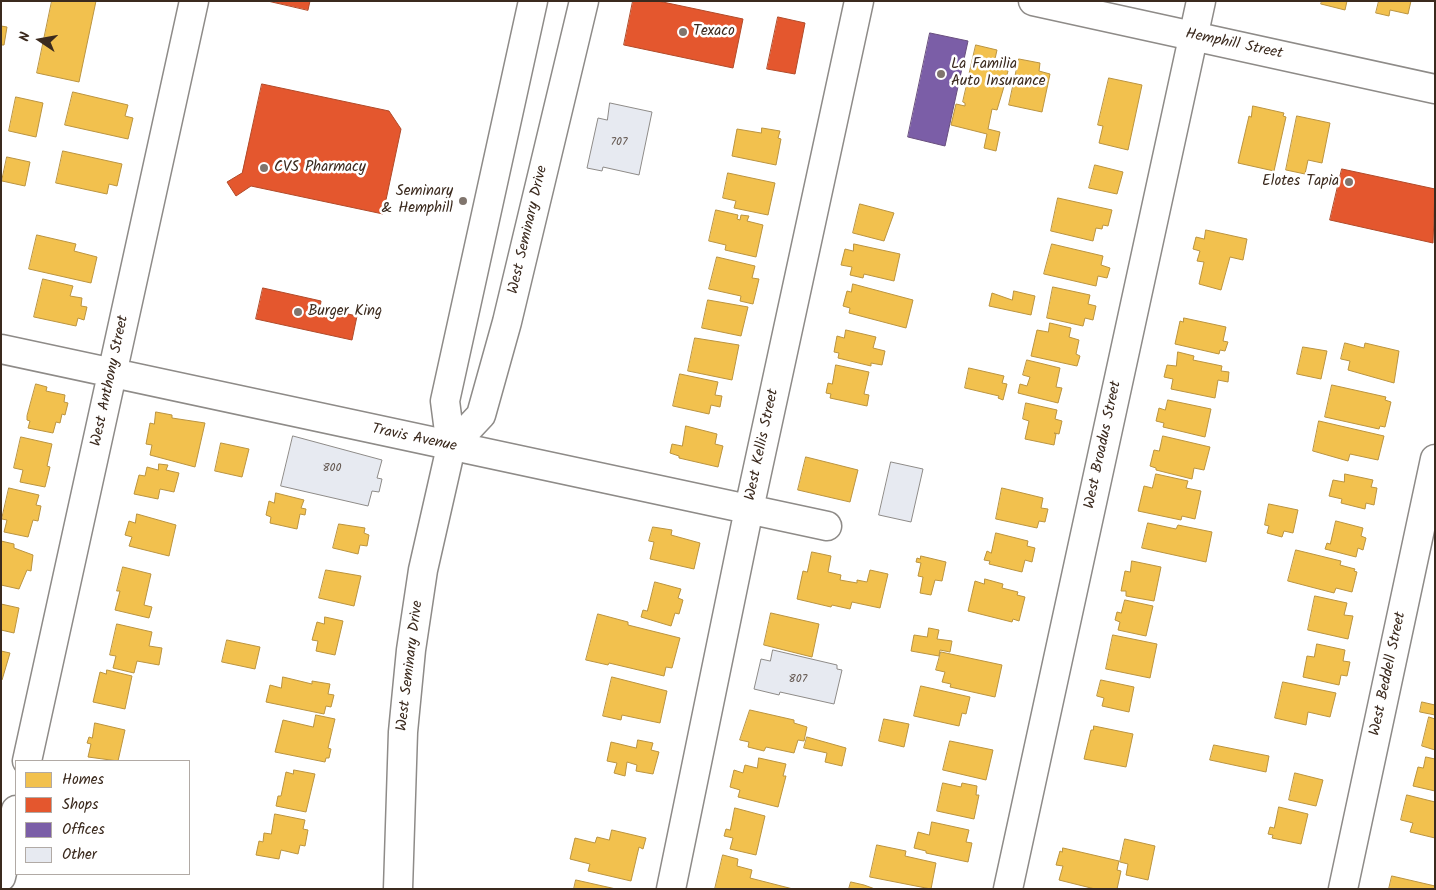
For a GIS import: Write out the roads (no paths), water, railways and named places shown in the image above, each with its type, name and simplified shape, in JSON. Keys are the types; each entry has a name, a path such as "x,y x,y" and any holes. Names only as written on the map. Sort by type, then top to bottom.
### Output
{"street":[{"name":"West Anthony Street","path":"27,760 194,1"},
{"name":"West Seminary Drive","path":"398,889 403,732 411,650 423,570 451,447 445,401 533,1"},
{"name":"West Seminary Drive","path":"451,447 481,415 507,322 584,1"},
{"name":"West Kellis Street","path":"671,889 749,509 859,1"},
{"name":"Hemphill Street","path":"1033,1 1435,89"},
{"name":"West Broadus Street","path":"1008,889 1201,1"},
{"name":"Travis Avenue","path":"1,349 451,447 827,526"},
{"name":"West Beddell Street","path":"1343,889 1435,459"},
{"path":"1,878 15,815"}],"place":[{"name":"Texaco","path":"683,32"},
{"name":"La Familia Auto Insurance","path":"941,74"},
{"name":"CVS Pharmacy","path":"264,168"},
{"name":"Elotes Tapia","path":"1349,182"},
{"name":"Seminary & Hemphill","path":"463,201"},
{"name":"Burger King","path":"298,312"}]}
